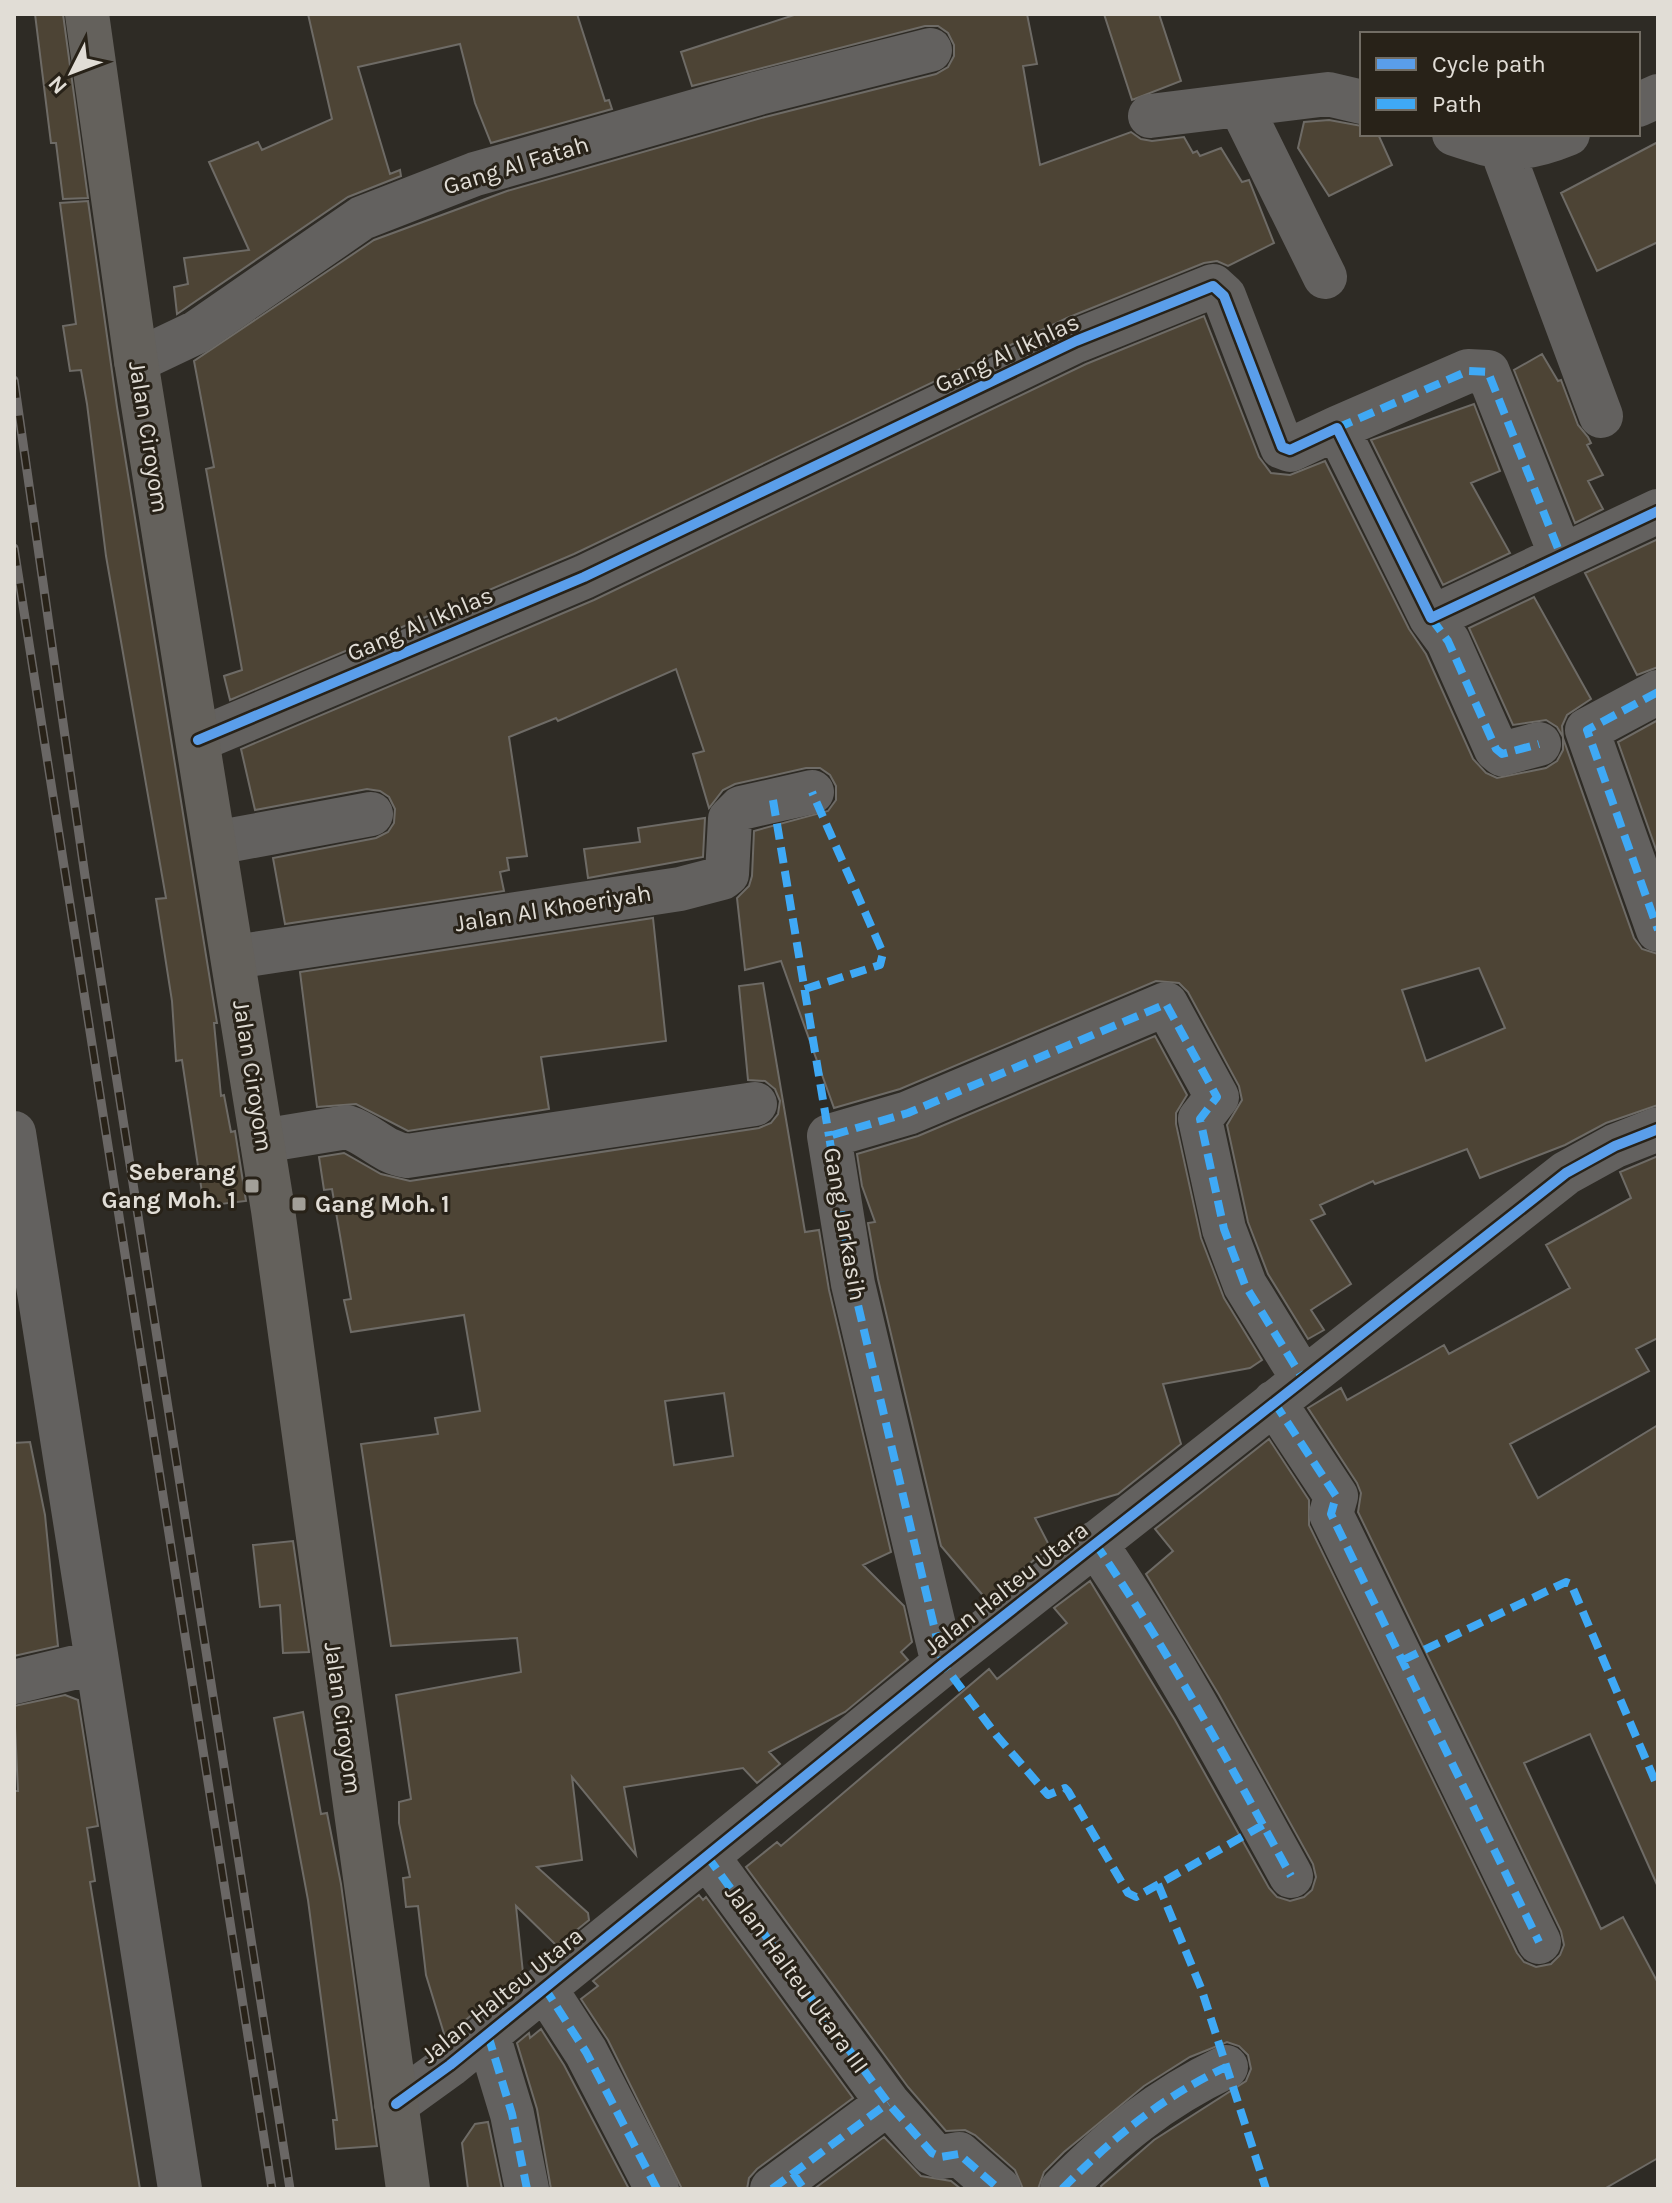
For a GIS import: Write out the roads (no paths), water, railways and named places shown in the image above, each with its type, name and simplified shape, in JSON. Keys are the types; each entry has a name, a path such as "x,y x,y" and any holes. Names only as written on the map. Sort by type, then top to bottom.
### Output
{"main road":[{"name":"Jalan Ciroyom","path":"87,14 136,361 235,957 408,2189"}],"street":[{"name":"Gang Al Fatah","path":"136,361 197,332 362,218 475,174 759,93 930,50"},
{"path":"1150,116 1328,94 1360,102"},
{"path":"1241,107 1325,277"},
{"path":"1460,136 1502,150 1545,143 1563,136"},
{"path":"1502,150 1601,416"},
{"name":"Gang Al Ikhlas","path":"198,740 584,577 1076,341 1201,288 1213,286 1224,296 1282,447 1290,450 1337,428"},
{"path":"1539,744 1502,754 1496,749 1448,641 1431,618 1337,428 1468,371 1488,372 1561,556"},
{"path":"1431,618 1650,514"},
{"path":"1658,692 1587,730 1658,930"},
{"name":"Jalan Al Khoeriyah","path":"235,957 680,889 722,878 727,874 730,819 741,808 812,792"},
{"path":"215,843 371,814"},
{"name":"Gang Jarkasih","path":"943,1664 853,1284 829,1136 908,1113 1166,1004 1217,1097 1200,1119 1224,1229 1288,1390"},
{"path":"262,1141 347,1127 360,1131 389,1153 407,1156 755,1104"},
{"name":"Jalan Halteu Utara","path":"396,2104 488,2035 1095,1543 1566,1173 1615,1146 1658,1129"},
{"path":"14,1133 180,2189"},
{"path":"1288,1390 1336,1496 1331,1514 1539,1942"},
{"path":"1095,1543 1146,1618 1197,1704 1291,1876"},
{"path":"14,1682 97,1662"},
{"name":"Jalan Halteu Utara III","path":"707,1856 888,2103 932,2153 941,2157 959,2154 999,2189"},
{"path":"544,1987 586,2052 656,2189"},
{"path":"488,2035 512,2114 527,2189"},
{"path":"1062,2189 1145,2112 1178,2090 1226,2067"},
{"path":"790,2184 888,2103"}],"railway":[{"path":"14,380 85,876 290,2189"},
{"path":"14,548 272,2189"}],"place":[{"name":"Seberang Gang Moh. 1","path":"252,1186"},
{"name":"Gang Moh. 1","path":"299,1204"}]}
